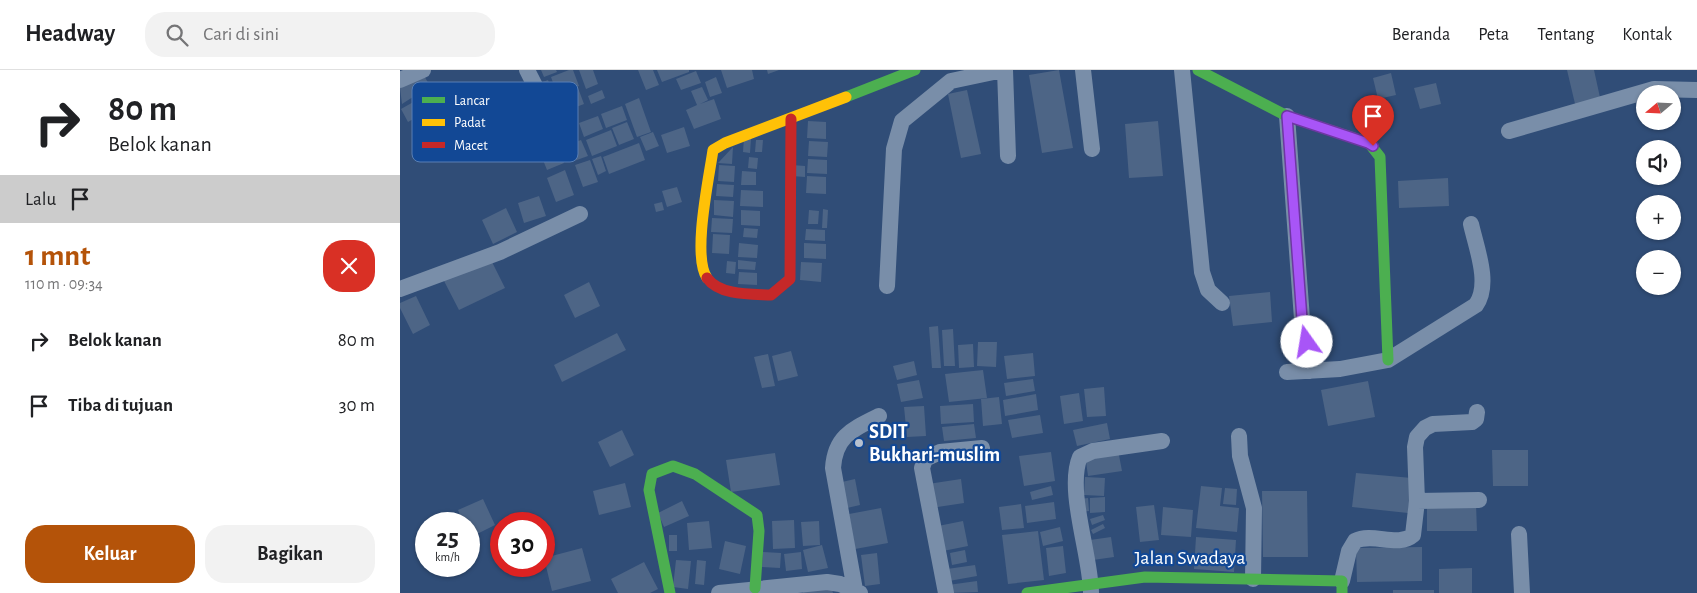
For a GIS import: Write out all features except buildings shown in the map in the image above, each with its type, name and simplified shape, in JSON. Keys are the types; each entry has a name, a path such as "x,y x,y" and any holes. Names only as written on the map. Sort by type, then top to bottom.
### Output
{"street":[{"path":"400,80 423,70"},
{"path":"527,70 533,82"},
{"path":"792,119 790,279 772,295 743,293 710,284 702,273 701,242 713,150 725,142 792,119 915,70"},
{"path":"887,286 894,148 902,121 951,82 1004,70 1008,156"},
{"path":"1084,70 1092,149"},
{"path":"1182,70 1202,272 1208,290 1222,303"},
{"path":"1198,70 1287,116 1368,143 1380,157 1388,360"},
{"path":"1509,131 1654,89 1697,90"},
{"path":"1287,116 1302,319 1310,371"},
{"path":"400,289 453,271 580,214"},
{"path":"1287,372 1340,369 1388,360 1476,305 1480,298 1482,282 1471,224"},
{"path":"1342,587 1349,551 1355,541 1368,538 1404,540 1413,535 1417,501 1415,447 1417,438 1426,428 1434,424 1472,422 1476,418 1477,412"},
{"path":"857,592 833,468 834,456 843,438 880,416"},
{"path":"1239,436 1240,456 1254,508 1253,579"},
{"path":"1091,588 1077,490 1076,466 1080,457 1093,451 1162,441"},
{"path":"946,593 922,468 925,459 934,454 982,448"},
{"path":"670,593 649,490 652,474 673,466 695,474 757,515 760,531 755,588"},
{"path":"1417,501 1479,500"},
{"path":"1519,534 1522,593"},
{"name":"Jalan Swadaya","path":"1027,593 1253,579 1342,587"},
{"path":"729,592 755,588 797,588 834,582 857,592"}],"traffic: fast":[{"path":"846,97 915,70"},
{"path":"1198,70 1287,116 1369,143 1380,157 1388,360"},
{"path":"670,593 649,490 652,474 673,466 695,474 757,515 759,531 755,588"},
{"path":"1027,593 1145,577 1342,581 1342,593"}],"traffic: slow":[{"path":"707,278 701,253 701,235 713,150 725,143 846,97"}],"traffic: jam":[{"path":"707,278 713,284 728,291 771,295 790,279 791,119"}],"place":[{"name":"SDIT Bukhari-muslim","path":"859,443"}],"route":[{"path":"1307,342 1302,319 1287,116 1373,146"}]}
